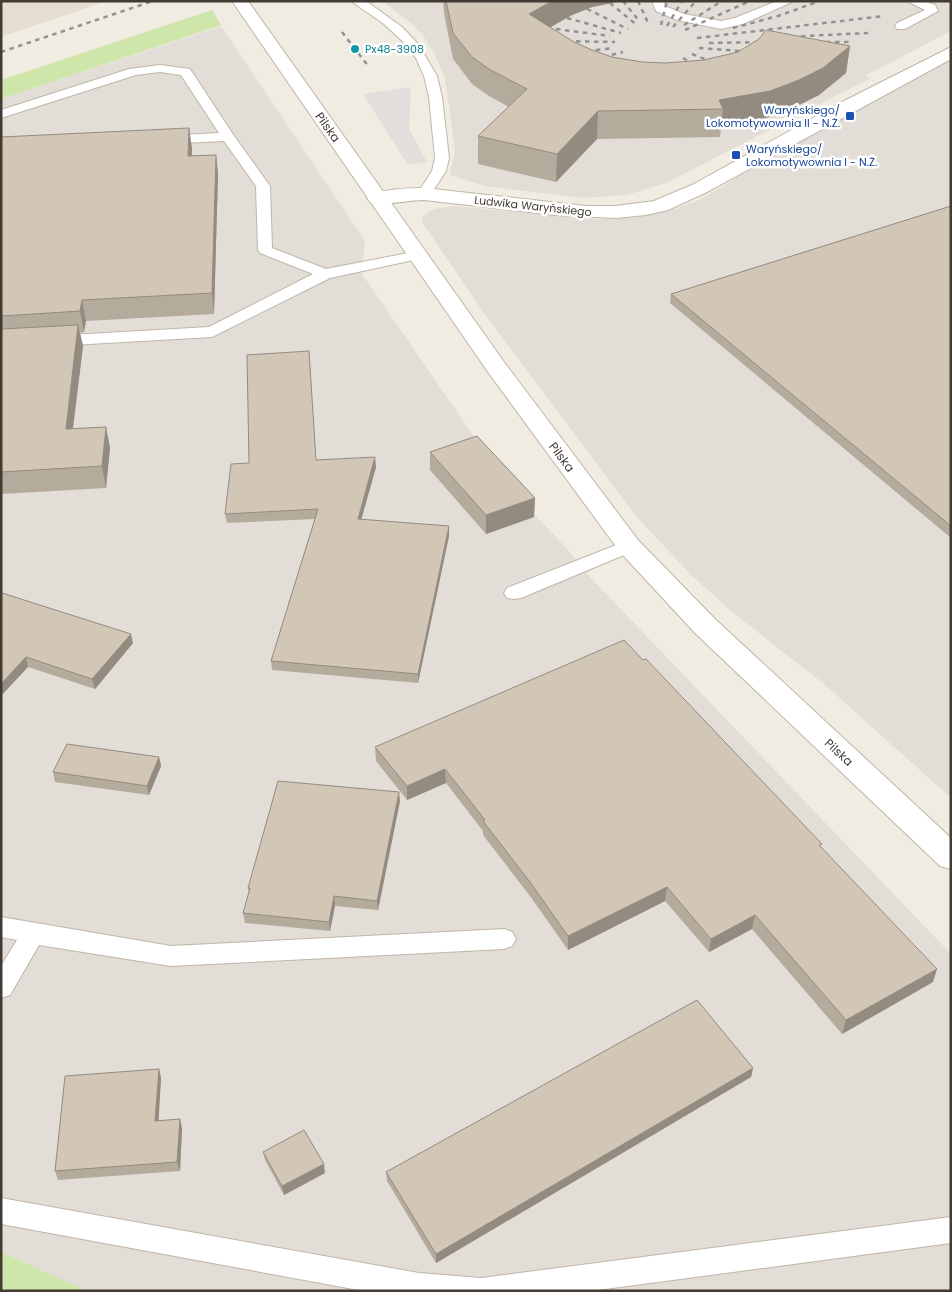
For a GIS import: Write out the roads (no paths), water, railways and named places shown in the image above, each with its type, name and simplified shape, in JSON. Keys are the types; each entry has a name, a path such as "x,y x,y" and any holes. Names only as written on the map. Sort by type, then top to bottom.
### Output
{"street":[{"name":"Pilska","path":"244,7 377,198 559,453 629,546 705,626 951,857"},
{"name":"Ludwika Waryńskiego","path":"377,198 406,194 424,194 582,212 626,211 665,204 710,184 748,160 951,52"}],"lane":[{"path":"357,1 379,13 402,34 418,52 428,70 434,91 441,151 440,168 424,194"},
{"path":"658,1 660,8 673,15 721,25 739,21 788,1"},
{"path":"901,26 932,11 931,8 913,1"},
{"path":"1,114 133,72 153,68 171,68 186,72 228,137 264,186 266,250 324,274"},
{"path":"149,141 228,137"},
{"path":"1,344 212,332 324,274 418,255"},
{"path":"514,592 629,546"},
{"path":"1,927 33,934 171,956 504,939"},
{"path":"1,988 33,934"},
{"path":"1,1211 419,1287 480,1291 951,1230"}],"railway":[{"path":"1,52 153,1"},
{"path":"623,1 640,22"},
{"path":"638,1 649,25"},
{"path":"661,25 667,1"},
{"path":"667,26 682,1"},
{"path":"673,27 696,1"},
{"path":"684,25 722,1"},
{"path":"685,30 750,1"},
{"path":"733,28 778,16 820,1"},
{"path":"610,3 638,26"},
{"path":"587,9 628,29"},
{"path":"697,38 884,16"},
{"path":"567,18 621,33"},
{"path":"556,29 610,36"},
{"path":"342,32 369,67"},
{"path":"783,37 868,33"},
{"path":"558,41 615,42"},
{"path":"709,43 767,42"},
{"path":"817,42 852,42"},
{"path":"578,52 613,48"},
{"path":"699,48 753,52"},
{"path":"603,57 623,52"},
{"path":"692,54 720,65"},
{"path":"683,58 700,68"}],"place":[{"name":"Px48-3908","path":"355,49"},
{"name":"Waryńskiego/ Lokomotywownia II - N.Ż.","path":"850,116"},
{"name":"Waryńskiego/ Lokomotywownia I - N.Ż.","path":"736,155"}]}
